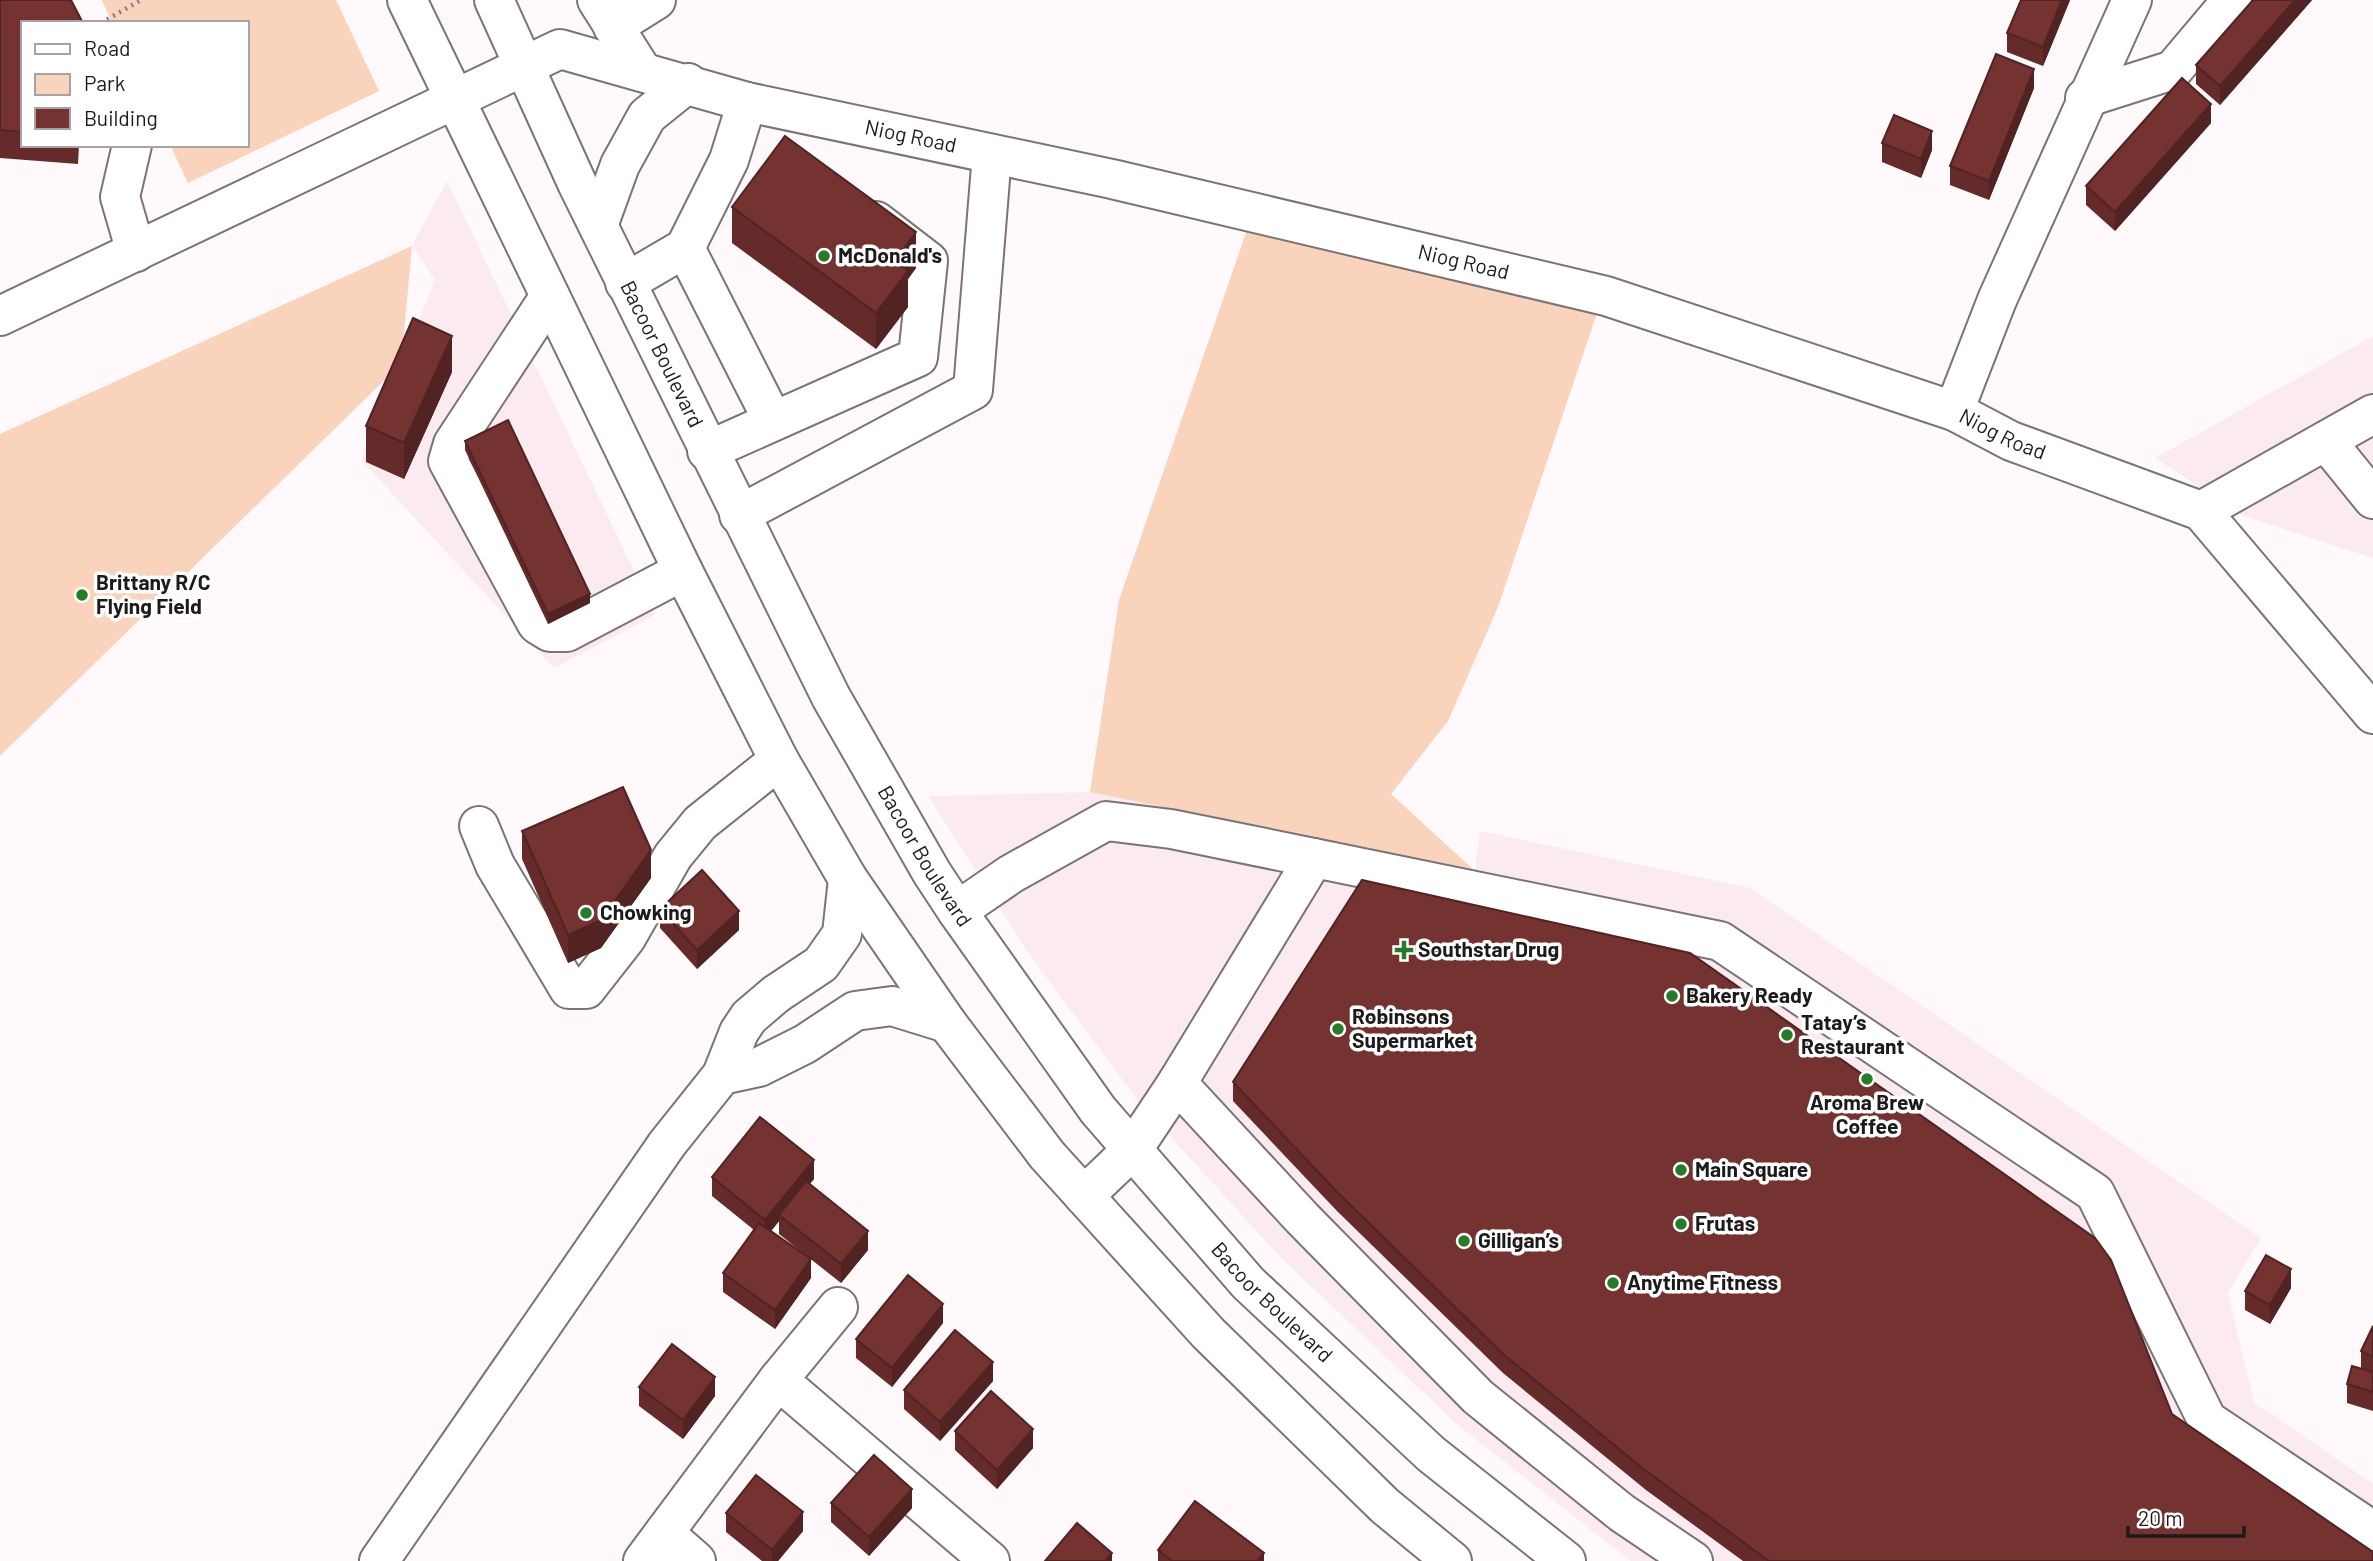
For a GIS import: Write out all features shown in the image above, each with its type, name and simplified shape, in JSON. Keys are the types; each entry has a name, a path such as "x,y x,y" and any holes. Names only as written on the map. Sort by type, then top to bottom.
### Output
{"street":[{"path":"407,0 683,571 779,760 848,879 947,1023 1047,1155 1208,1333 1385,1506 1452,1561"},
{"name":"Bacoor Boulevard","path":"494,0 625,283 738,515 831,697 957,911 1098,1110 1248,1283 1431,1454 1566,1561"},
{"path":"642,71 605,13 656,0"},
{"path":"1954,411 1997,300 2085,98 2132,0"},
{"path":"2085,98 2173,70 2232,0"},
{"name":"Niog Road","path":"0,316 560,49 688,83 747,102 804,132 992,154 1606,296 1954,411 2011,441 2201,511 2373,714"},
{"path":"598,223 620,165 647,116 688,83"},
{"path":"625,283 685,248 729,160 747,102"},
{"path":"132,147 120,197 136,252"},
{"path":"738,515 973,390 992,154"},
{"path":"707,451 918,357 928,261 852,203"},
{"path":"685,248 772,422"},
{"path":"550,296 453,444 449,461 537,624 550,632 567,632 683,571"},
{"path":"2201,511 2373,414"},
{"path":"2326,441 2373,499"},
{"path":"479,826 495,865 569,989 586,989 626,938 673,856 700,823 779,760"},
{"path":"957,911 1011,874 1106,821 1171,829 1720,941 2095,1193 2207,1420 2373,1531"},
{"path":"1084,1196 1133,1149 1177,1083 1314,858"},
{"path":"379,1561 667,1144 722,1075 739,1032 749,1017 776,994 821,964 842,934 848,879"},
{"path":"722,1075 759,1067 805,1044 855,1012 892,1006 947,1023"},
{"path":"1177,1083 1302,1218 1478,1397 1622,1513 1693,1561"},
{"path":"696,1561 653,1547 778,1380 838,1307"},
{"path":"778,1380 990,1561"}],"path":[{"path":"104,21 141,0"}],"shaded area":[{"path":"447,181 655,615 554,668 362,461 435,280 412,246"},
{"path":"2373,336 2373,558 2244,516 2155,458"},
{"name":"Main Square","path":"1090,792 1475,871 1480,831 1750,888 2261,1238 2228,1293 2254,1402 2373,1484 2373,1561 1631,1561 1459,1426 1280,1257 1138,1101 1028,952 928,796"}],"green space":[{"path":"102,0 336,0 379,91 188,183 171,147 248,147 248,21 111,21"},
{"path":"1247,230 1599,307 1498,607 1448,721 1391,794 1475,871 1090,792 1119,600"},
{"name":"Brittany R/C Flying Field","path":"412,246 401,364 0,756 0,434"}],"building":[{"path":"0,0 71,0 82,21 21,21 21,132 0,130"},
{"path":"2021,0 2062,0 2043,47 2007,33"},
{"path":"2253,0 2295,0 2220,86 2196,65"},
{"path":"1996,54 2034,69 1989,181 1950,166"},
{"path":"2182,78 2211,104 2115,212 2086,186"},
{"path":"1894,115 1932,131 1921,159 1882,143"},
{"name":"McDonald's","path":"785,136 916,232 895,261 908,271 876,313 732,207"},
{"path":"413,318 452,336 404,443 366,426"},
{"path":"508,420 590,594 548,614 465,441"},
{"name":"Chowking","path":"623,787 651,850 601,920 568,935 522,831"},
{"path":"702,870 739,911 697,950 660,909"},
{"name":"Main Square","path":"1362,880 1690,953 2095,1238 2111,1260 2172,1414 2373,1552 2373,1561 1769,1561 1646,1471 1503,1354 1337,1192 1233,1082"},
{"path":"760,1117 814,1160 765,1220 712,1177"},
{"path":"806,1181 868,1231 841,1264 779,1215"},
{"path":"759,1223 811,1259 775,1310 723,1273"},
{"path":"2266,1255 2291,1269 2270,1305 2245,1291"},
{"path":"908,1275 943,1304 892,1368 856,1339"},
{"path":"2373,1326 2373,1357 2361,1351"},
{"path":"955,1330 993,1362 940,1422 904,1390"},
{"path":"672,1344 715,1377 683,1420 639,1387"},
{"path":"2352,1366 2373,1372 2373,1392 2347,1384"},
{"path":"991,1391 1033,1429 997,1470 955,1431"},
{"path":"874,1455 912,1489 869,1537 831,1503"},
{"path":"756,1475 803,1512 772,1550 726,1513"},
{"path":"1195,1501 1264,1553 1257,1561 1172,1561 1158,1550"},
{"path":"1077,1523 1112,1553 1105,1561 1045,1561"}],"place":[{"name":"McDonald's","path":"824,256"},
{"name":"Brittany R/C Flying Field","path":"82,595"},
{"name":"Chowking","path":"586,913"},
{"name":"Southstar Drug","path":"1404,950"},
{"name":"Bakery Ready","path":"1672,996"},
{"name":"Robinsons Supermarket","path":"1338,1029"},
{"name":"Tatay’s Restaurant","path":"1787,1035"},
{"name":"Aroma Brew Coffee","path":"1867,1079"},
{"name":"Main Square","path":"1681,1170"},
{"name":"Frutas","path":"1681,1224"},
{"name":"Gilligan’s","path":"1464,1241"},
{"name":"Anytime Fitness","path":"1613,1283"}]}
